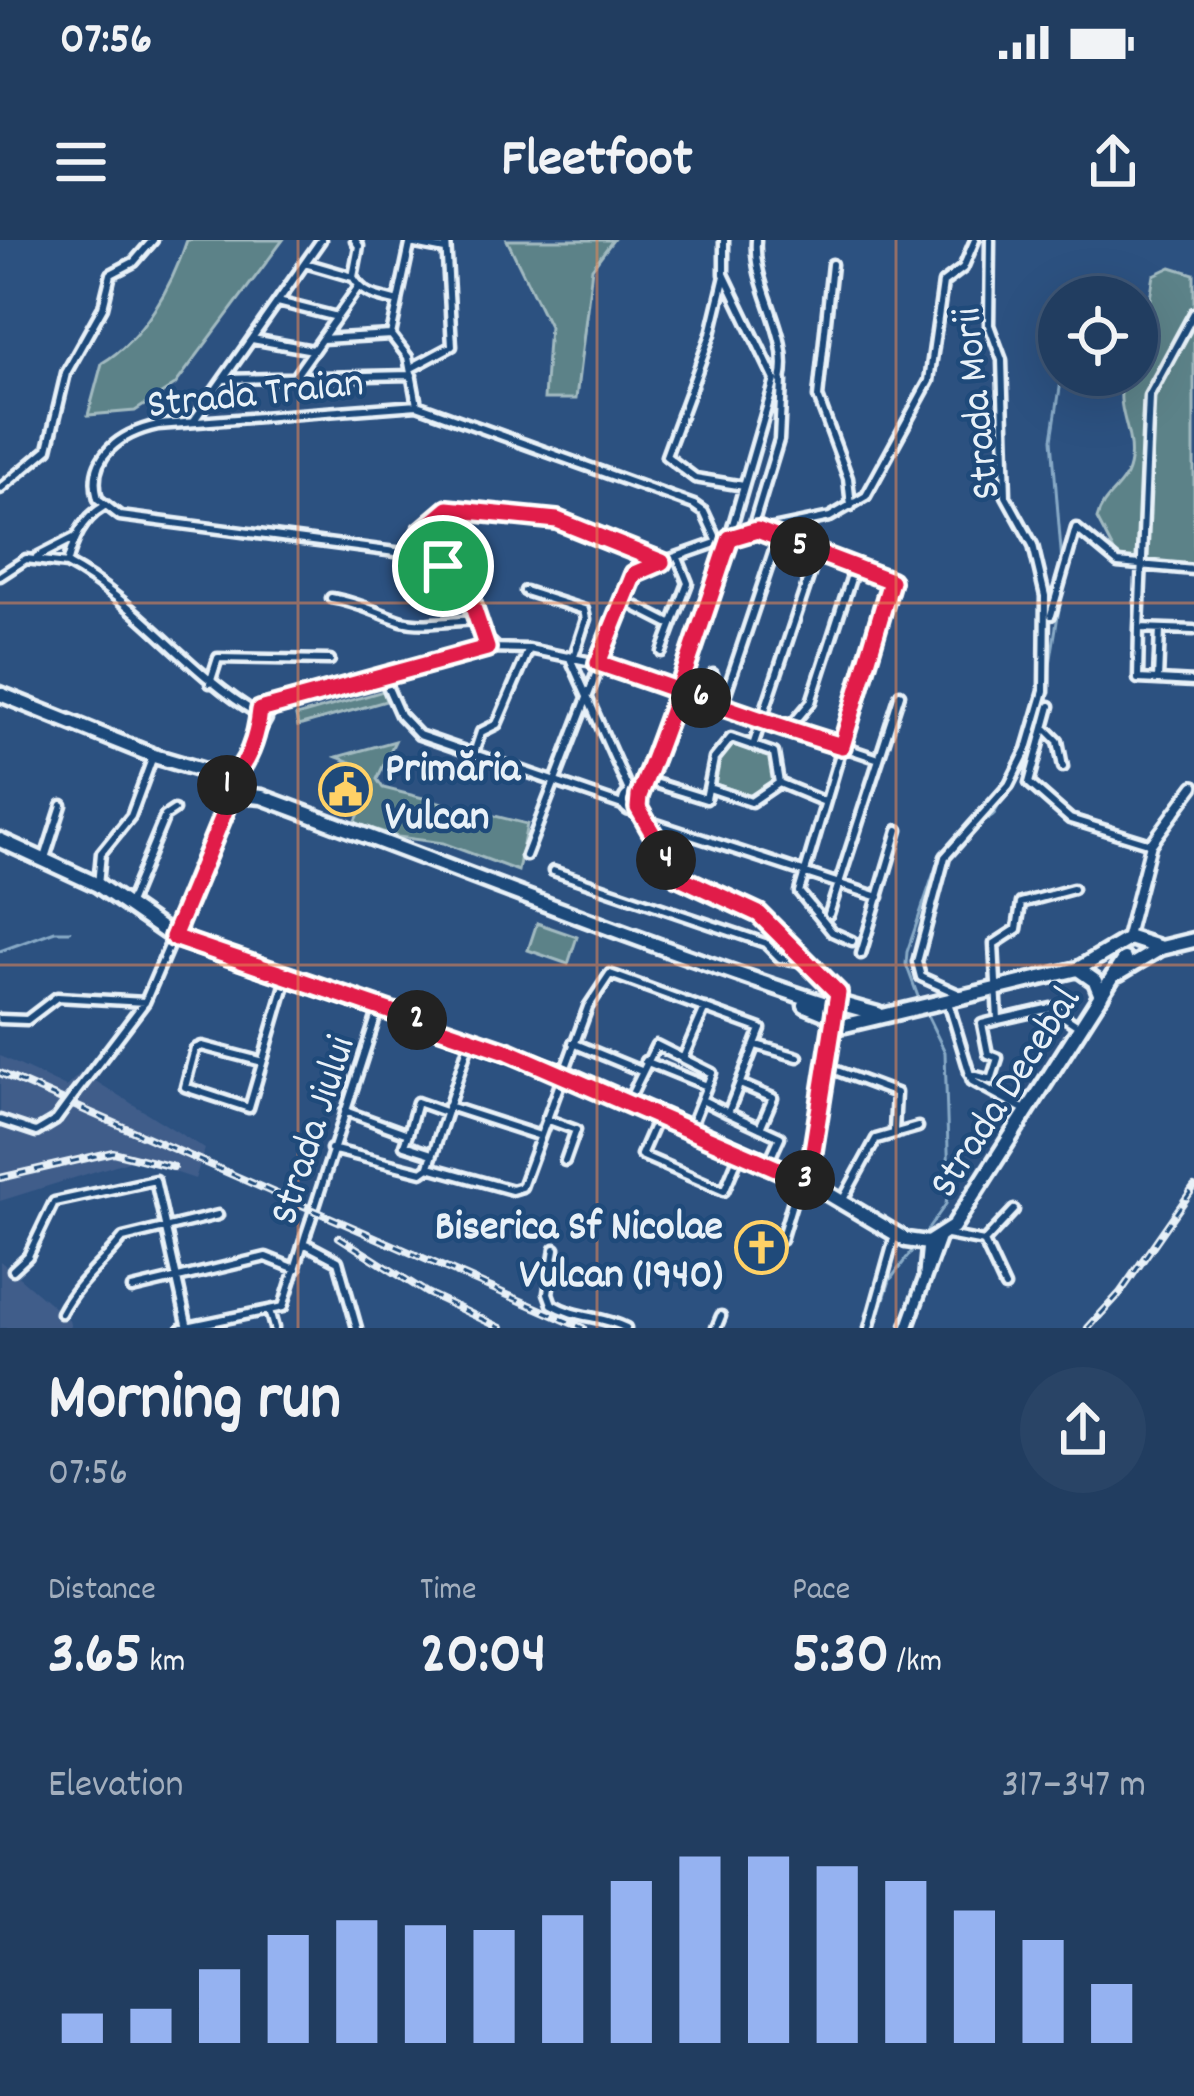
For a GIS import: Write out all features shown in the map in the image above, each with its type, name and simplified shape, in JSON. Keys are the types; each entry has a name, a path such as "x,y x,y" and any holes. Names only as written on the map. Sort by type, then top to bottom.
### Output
{"main road":[{"path":"0,694 374,838 512,900 841,1012 878,1014 1194,940"},
{"path":"0,840 98,886 173,937 562,1072 804,1179 895,1235 930,1241 926,1279 907,1328"},
{"name":"Strada Decebal","path":"930,1241 1028,1111 1132,951"},
{"path":"1078,969 1095,981 1101,997"}],"street":[{"path":"0,488 48,449 66,373 104,308 111,274 134,262 153,240"},
{"path":"194,421 321,240"},
{"path":"356,240 353,277 358,286 369,296 398,302"},
{"path":"224,379 412,372 452,346 446,240"},
{"path":"724,240 725,276 711,334 666,456 695,478 745,486"},
{"path":"754,531 779,440 782,345 758,266 756,240"},
{"path":"526,856 577,714 638,569 754,531 818,521 850,506 875,484 918,407 935,360 943,283 963,268 975,240"},
{"name":"Strada Morii","path":"948,999 921,977 917,962 943,863 964,832 1026,765 1044,692 1049,619 1033,545 1006,496 1002,360 989,325 991,240"},
{"path":"417,405 412,372 391,335 411,242 445,250"},
{"path":"305,263 353,277"},
{"path":"832,264 818,397 848,478 850,506"},
{"path":"625,806 645,780 678,689 778,381 725,276"},
{"path":"294,378 358,286"},
{"path":"278,302 337,317"},
{"path":"1194,313 1150,391 1138,628 1138,679 1194,682"},
{"path":"321,340 391,335"},
{"path":"252,339 313,350"},
{"name":"Strada Traian","path":"103,507 95,482 111,445 141,428 417,405 694,505 704,512 724,555"},
{"path":"67,563 74,538 89,515 103,507 128,518 415,553 449,570 491,646"},
{"path":"415,553 421,532 448,509 557,520 662,562"},
{"path":"1049,619 1076,528 1114,561 1194,570"},
{"path":"754,531 888,578 892,587 804,868 800,897 826,928 852,941"},
{"path":"0,559 37,556 74,538"},
{"path":"722,705 778,538"},
{"path":"754,745 817,553"},
{"path":"37,556 87,574 210,683 264,714 491,646 598,663 879,759"},
{"path":"662,652 688,583 678,558"},
{"path":"0,576 15,561"},
{"path":"788,729 812,701 855,566"},
{"path":"525,591 584,610 572,657 638,808 677,876 752,909 809,962 841,1012 804,1179 781,1240"},
{"path":"331,598 359,602 371,614 403,621 479,620"},
{"path":"625,601 672,626"},
{"path":"1138,628 1194,630"},
{"path":"1158,680 1160,628"},
{"path":"473,756 481,732 497,724 529,650"},
{"path":"210,683 218,658 330,660"},
{"path":"700,697 713,674"},
{"path":"384,680 400,715 419,735 638,808"},
{"path":"829,914 900,694"},
{"path":"1051,706 1026,765 1030,783 1070,819 1151,844"},
{"path":"0,1120 36,1132 56,1120 145,1002 264,714"},
{"path":"577,714 594,714"},
{"path":"1045,729 1058,741 1063,767"},
{"path":"645,780 696,800 706,799 712,789 714,759 725,741 754,745 777,758 779,784"},
{"path":"98,886 101,853 131,816 154,755"},
{"path":"779,784 825,802"},
{"path":"712,789 751,802 779,784"},
{"path":"1132,951 1134,916 1151,844 1194,786"},
{"path":"44,862 62,805"},
{"path":"127,907 165,816 174,810"},
{"path":"645,820 804,868 879,897"},
{"path":"861,954 898,830"},
{"path":"553,871 764,943 780,958 809,962"},
{"path":"998,1020 994,944 1017,929 1021,903 1072,889"},
{"path":"429,1167 518,1190 573,1043 610,974 761,1029 728,1113"},
{"path":"259,1061 202,1046 195,1049 184,1087 249,1108 287,978"},
{"path":"0,1019 27,1020 57,998 145,1002"},
{"path":"948,999 970,1078 1028,1111"},
{"name":"Strada Jiului","path":"269,1310 283,1307 380,1008"},
{"path":"684,1056 705,1008"},
{"path":"970,1078 991,1080 998,1058 988,1054 982,1024 1051,1008 1081,1028"},
{"path":"332,1149 422,1172 429,1167 471,1038"},
{"path":"573,1043 641,1071"},
{"path":"628,1102 656,1045 684,1056 710,1069 690,1129"},
{"path":"756,1045 798,1057"},
{"path":"645,1060 707,1086"},
{"path":"829,1068 896,1094 893,1133"},
{"path":"740,1084 773,1098 760,1128"},
{"path":"702,1100 780,1137 769,1162"},
{"path":"432,1154 404,1145 418,1102 540,1136"},
{"path":"345,1111 408,1134"},
{"path":"658,1115 641,1155 724,1191 741,1151"},
{"path":"546,1119 576,1130 565,1161"},
{"path":"840,1205 876,1139 917,1127"},
{"path":"13,1270 28,1256 37,1228 54,1202 155,1180 186,1328 269,1310 274,1328"},
{"path":"930,1241 984,1242 1014,1210"},
{"path":"61,1313 93,1268 112,1258 119,1241 218,1215"},
{"path":"869,1328 895,1235"},
{"path":"305,1238 338,1261 357,1328"},
{"path":"984,1242 1004,1287"},
{"path":"555,1249 548,1293 552,1304 585,1320 608,1319 626,1328"},
{"path":"132,1289 266,1257 296,1269"},
{"path":"716,1328 721,1316"}],"shaded area":[{"path":"0,1056 66,1087 81,1072 205,1149 195,1179 135,1159 0,1201"},
{"path":"0,1261 69,1320 71,1328 0,1328"}],"green space":[{"path":"187,240 283,240 175,385 135,411 88,415 102,363 143,326"},
{"path":"507,240 613,240 592,268 576,399 544,399 549,326"},
{"path":"1171,267 1194,274 1194,565 1119,561 1097,519 1130,461 1121,396 1158,396 1158,276 1154,275"},
{"path":"383,691 386,701 298,726 296,716"},
{"path":"731,740 773,754 777,781 758,798 715,784 716,760"},
{"path":"395,741 377,779 383,788 527,824 518,871 443,843 398,837 355,823 372,783 363,767 337,757"},
{"path":"537,923 577,937 568,964 528,950"}],"waterway":[{"path":"1059,396 1052,439 1062,563"},
{"path":"972,830 993,816 1039,732 1065,572"},
{"path":"920,1002 906,964 907,952 941,852 963,833"},
{"path":"0,951 55,931 70,931"},
{"path":"921,1239 946,1204 949,1183 945,1052 925,1011"},
{"path":"875,1328 890,1280 915,1247"}],"railway":[{"path":"0,1073 583,1328"},
{"path":"0,1178 113,1152 173,1167"},
{"path":"1088,1328 1120,1293 1194,1187"},
{"path":"339,1237 427,1293 501,1328"}],"place":[{"name":"Primăria Vulcan","path":"346,789"},
{"name":"Biserica Sf Nicolae Vulcan (1940)","path":"762,1247"}],"route":[{"path":"443,566 415,553 421,532 448,509 557,520 662,562 634,574 598,663 678,689 740,713 842,746 892,594 891,581 757,530 730,538 698,633 678,689 670,712 639,796 638,808 677,876 759,914 838,993 808,1182 562,1072 173,937 227,806 228,783 242,770 256,736 262,708 281,708 384,680 490,644 470,598 443,566"}]}
